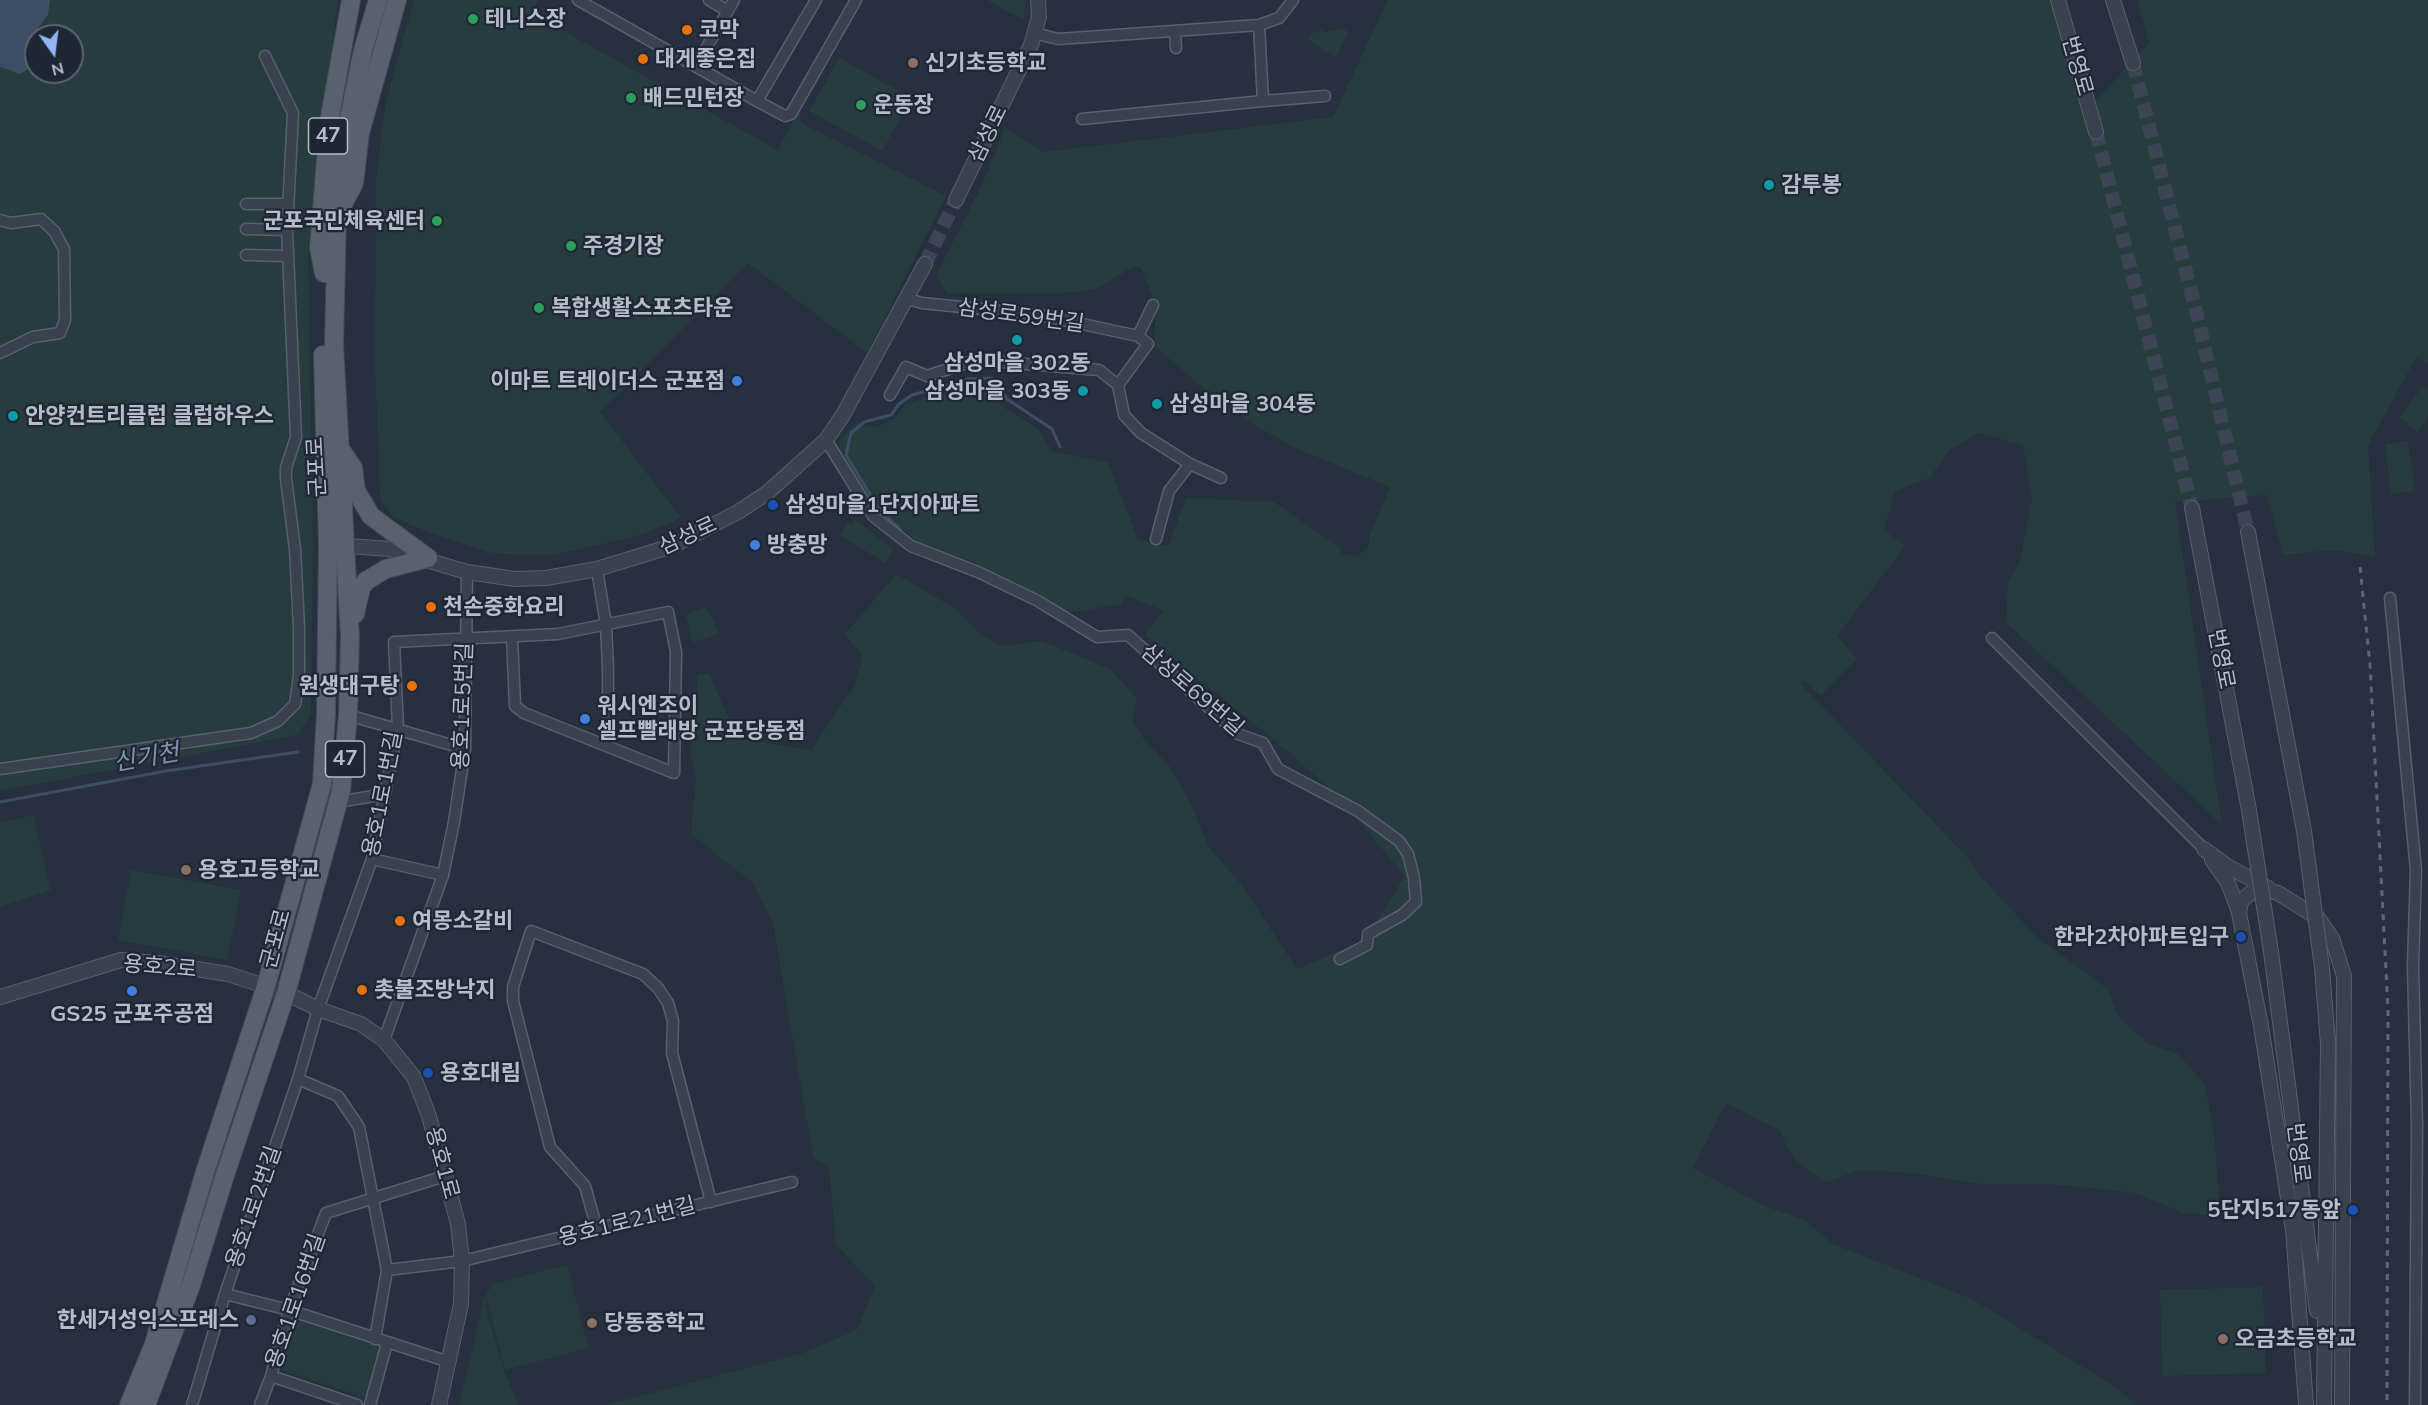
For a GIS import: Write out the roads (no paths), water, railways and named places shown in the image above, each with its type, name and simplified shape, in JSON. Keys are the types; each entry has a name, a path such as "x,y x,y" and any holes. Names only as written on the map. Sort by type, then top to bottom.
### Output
{"main road":[{"name":"군포로","path":"324,273 320,248 329,122 351,0"},
{"name":"군포로","path":"146,1405 191,1285 286,993 338,802 348,715 350,637 336,545 323,374 324,273 330,188 340,122 356,40 368,0"},
{"name":"군포로","path":"129,1405 154,1344 205,1172 266,986 322,784 336,545 338,438 334,344 337,216 348,124 363,50 378,0"},
{"name":"군포로","path":"337,216 354,183 360,133 397,0"},
{"path":"323,374 330,383 333,429 353,468 356,490 371,516 428,558"},
{"path":"350,637 361,588 366,581 386,569 428,558"}],"street":[{"path":"578,0 785,116 791,114 856,0"},
{"path":"709,0 728,11"},
{"path":"696,66 734,0"},
{"path":"757,101 816,0"},
{"name":"삼성로","path":"956,200 1034,33 1039,17 1038,0"},
{"path":"1034,33 1058,39 1259,25 1279,18 1293,0"},
{"name":"번영로","path":"2058,0 2096,132"},
{"path":"2113,0 2133,63"},
{"path":"1259,25 1263,101"},
{"path":"1175,31 1176,48"},
{"path":"0,769 251,733 278,721 295,704 299,676 299,628 295,549 286,468 296,437 287,256 293,113 265,56"},
{"path":"1082,119 1325,96"},
{"path":"246,204 288,204"},
{"path":"0,220 11,223 41,219 54,231 64,249 65,320 60,333 33,337 0,353"},
{"path":"246,229 287,230"},
{"path":"246,255 287,256"},
{"name":"삼성로","path":"336,545 389,549 428,558 467,572 515,579 546,578 597,569 672,546 738,512 767,493 826,440 843,415 925,264"},
{"name":"삼성로59번길","path":"905,298 922,303 1040,315 1138,336 1148,344 1118,385"},
{"path":"1138,336 1153,305"},
{"path":"890,395 906,367 927,376 976,360 1099,370 1118,385 1124,415 1141,433 1190,464 1221,478"},
{"name":"삼성로69번길","path":"826,440 873,516 911,546 978,572 1028,596 1096,637 1128,635 1238,734 1263,743 1278,769 1358,811 1399,841 1408,854 1414,878 1416,902 1402,915 1368,934 1367,945 1340,959"},
{"path":"1156,539 1169,491 1190,464"},
{"name":"번영로","path":"2192,508 2249,810 2271,952 2323,1355"},
{"name":"번영로","path":"2248,532 2304,831 2322,968 2328,1044 2324,1405"},
{"path":"597,569 606,625 608,721 604,745"},
{"name":"용호1로5번길","path":"384,1040 443,875 465,749 467,572"},
{"path":"2390,598 2416,870 2413,966 2417,1125 2415,1405"},
{"path":"466,638 558,634 668,612 676,652 674,773 524,714 515,706 512,637"},
{"name":"용호1로1번길","path":"318,1009 372,859 398,728 394,642 466,638"},
{"path":"1992,639 2204,849 2227,866 2278,893 2318,918 2332,938 2344,975 2342,1405"},
{"path":"348,715 465,749"},
{"path":"338,802 385,794"},
{"path":"2204,849 2228,882 2239,913 2261,1026 2293,1230 2306,1405"},
{"path":"372,859 443,875"},
{"path":"2239,913 2241,901 2257,888 2278,893"},
{"path":"597,1229 585,1186 550,1148 513,1001 513,987 531,931 643,974 658,988 668,1003 673,1021 672,1053 711,1202"},
{"name":"용호2로","path":"0,997 121,960 228,974 286,993"},
{"name":"용호1로","path":"286,993 318,1009 361,1024 384,1040 414,1077 429,1116 458,1224 462,1262 461,1304 440,1405"},
{"name":"용호1로2번길","path":"192,1405 225,1294 298,1079 318,1009"},
{"path":"298,1079 338,1096 359,1127 387,1270 375,1339"},
{"name":"용호1로16번길","path":"260,1405 271,1376 289,1310 326,1213 374,1196 445,1176"},
{"name":"용호1로21번길","path":"387,1270 462,1262 792,1182"},
{"path":"225,1294 289,1310 449,1362"},
{"path":"370,1405 387,1343"},
{"path":"271,1376 357,1405"}],"water":[{"path":"0,0 50,0 48,15 41,24 24,24 24,72 20,74 0,67"}],"waterway":[{"path":"901,530 879,509 846,455 851,433 864,422 891,415 899,404 912,395 968,379 992,378 1007,399 1052,429 1060,447"},
{"name":"신기천","path":"0,802 166,771 298,752"}],"tunnel":[{"path":"2133,63 2196,311 2248,532"},
{"path":"2096,132 2192,508"},
{"path":"925,264 956,200"}],"railway":[{"path":"2360,567 2370,665 2388,1009 2387,1405"}],"place":[{"name":"테니스장","path":"473,19"},
{"name":"코막","path":"687,30"},
{"name":"대게좋은집","path":"643,59"},
{"name":"신기초등학교","path":"913,63"},
{"name":"배드민턴장","path":"631,98"},
{"name":"운동장","path":"861,105"},
{"name":"감투봉","path":"1769,185"},
{"name":"군포국민체육센터","path":"437,221"},
{"name":"주경기장","path":"571,246"},
{"name":"복합생활스포츠타운","path":"539,308"},
{"name":"삼성마을 302동","path":"1017,340"},
{"name":"이마트 트레이더스 군포점","path":"737,381"},
{"name":"삼성마을 303동","path":"1083,391"},
{"name":"삼성마을 304동","path":"1157,404"},
{"name":"안양컨트리클럽 클럽하우스","path":"13,416"},
{"name":"삼성마을1단지아파트","path":"773,505"},
{"name":"방충망","path":"755,545"},
{"name":"천손중화요리","path":"431,607"},
{"name":"원생대구탕","path":"412,686"},
{"name":"워시엔조이 셀프빨래방 군포당동점","path":"585,719"},
{"name":"용호고등학교","path":"186,870"},
{"name":"여몽소갈비","path":"400,921"},
{"name":"한라2차아파트입구","path":"2241,937"},
{"name":"촛불조방낙지","path":"362,990"},
{"name":"GS25 군포주공점","path":"132,991"},
{"name":"용호대림","path":"428,1073"},
{"name":"5단지517동앞","path":"2353,1210"},
{"name":"한세거성익스프레스","path":"251,1320"},
{"name":"당동중학교","path":"592,1323"},
{"name":"오금초등학교","path":"2223,1339"}]}
